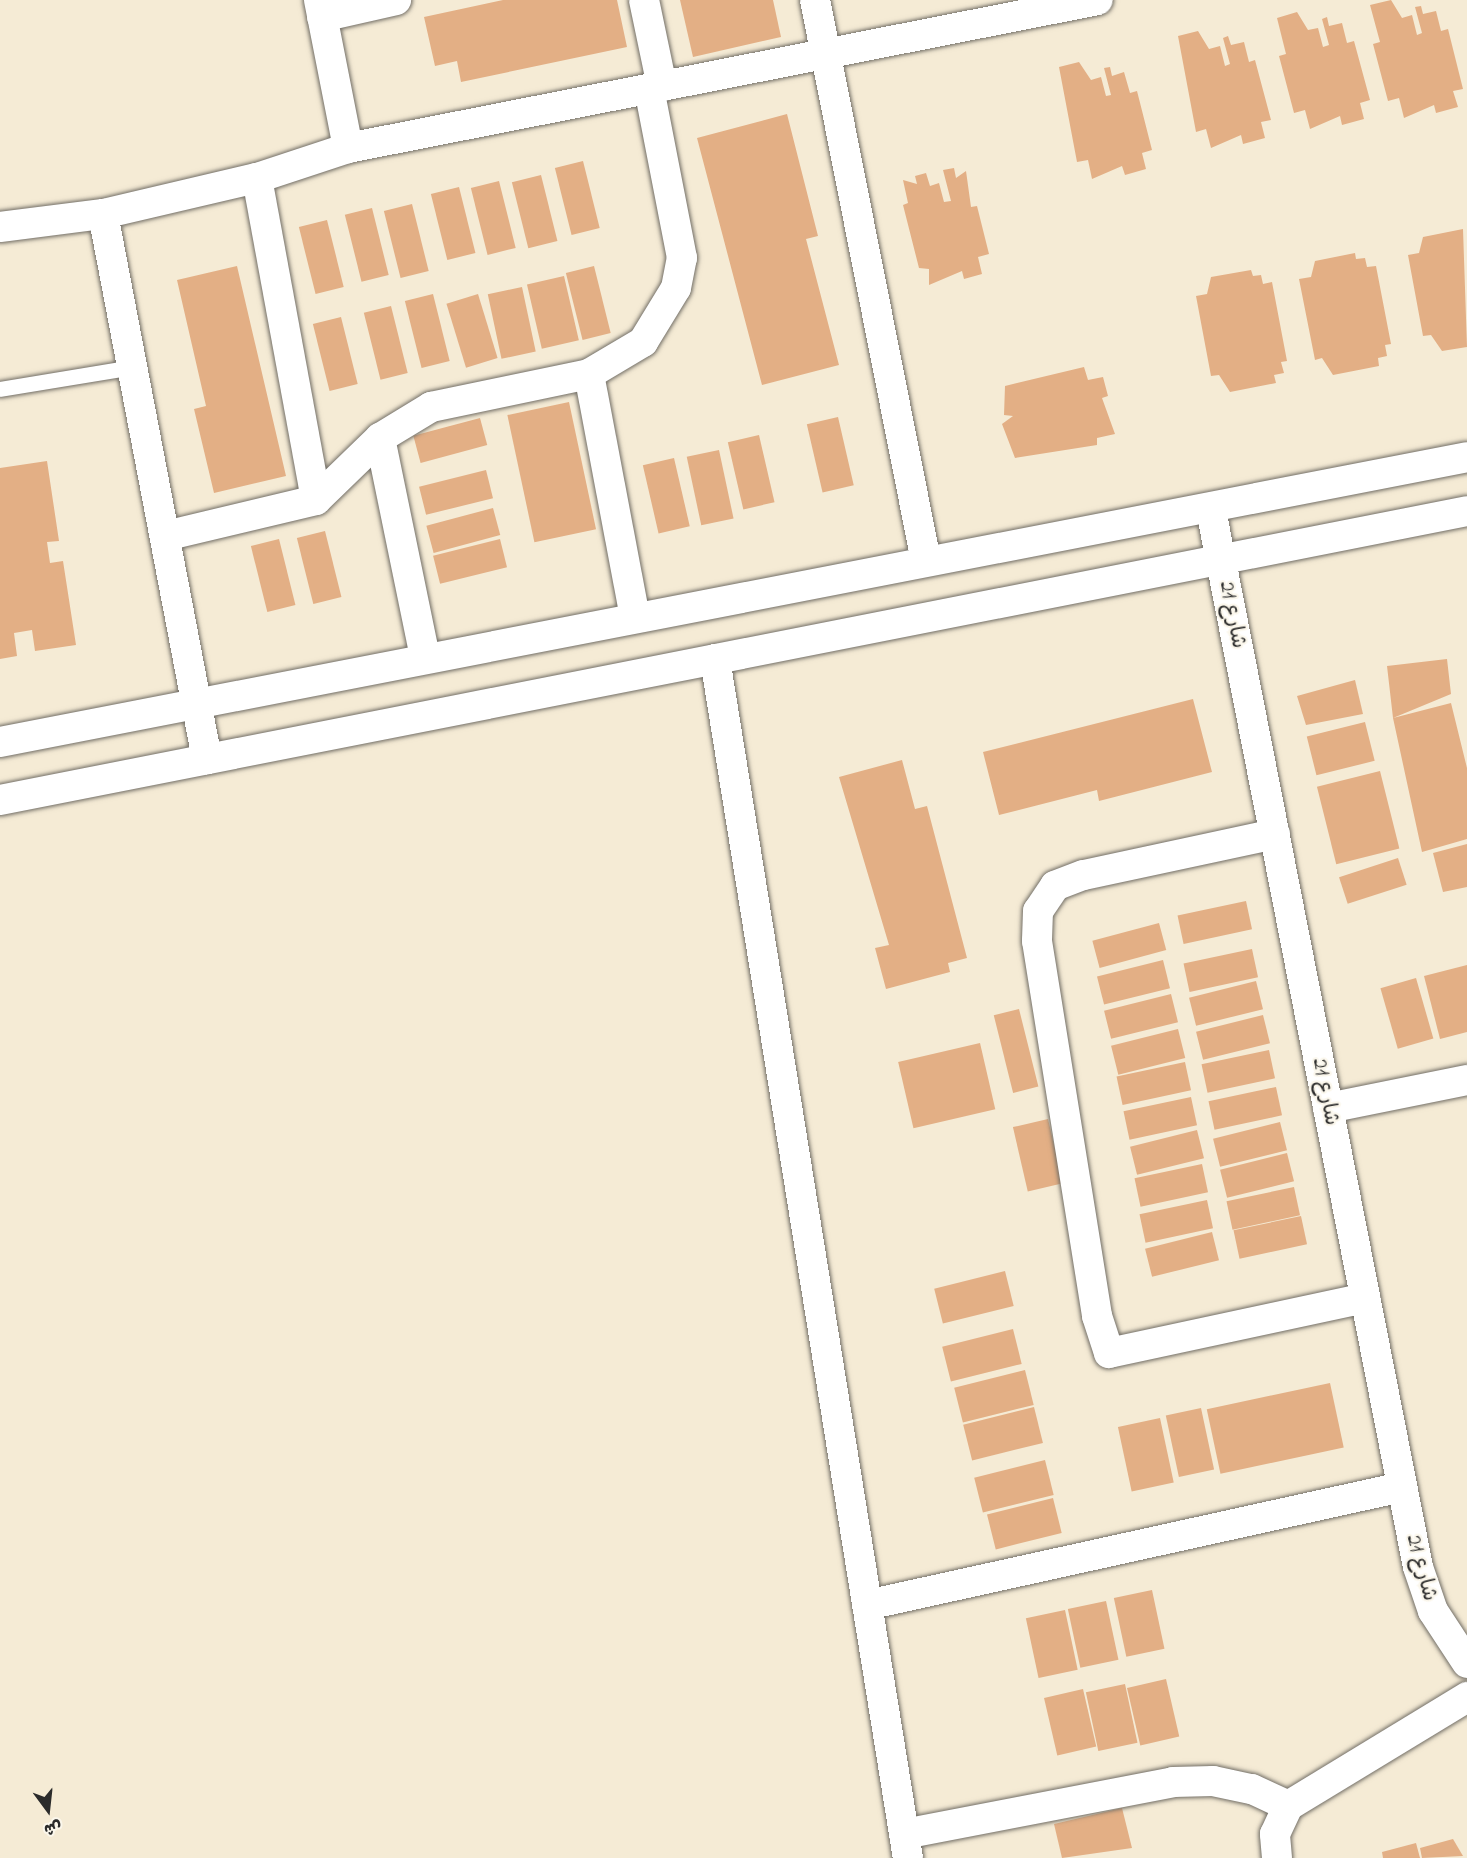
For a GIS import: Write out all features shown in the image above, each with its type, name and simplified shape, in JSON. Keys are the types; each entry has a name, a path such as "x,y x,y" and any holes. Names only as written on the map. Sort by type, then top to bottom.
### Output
{"street":[{"path":"348,148 321,8 396,0"},
{"path":"165,536 316,500 380,438 431,407 589,374 643,342 676,288 682,258 655,88 644,0"},
{"path":"815,0 926,561"},
{"path":"0,227 103,214 257,178 348,148 826,54 1028,7 1098,0"},
{"path":"257,178 316,500"},
{"path":"103,214 207,759"},
{"path":"589,374 635,617"},
{"path":"380,438 425,658"},
{"path":"0,742 926,561 1211,510 1467,457"},
{"name":"شارع 21","path":"1211,510 1402,1487 1433,1611 1467,1663"},
{"path":"0,800 1467,511"},
{"path":"716,659 906,1846 1173,1782 1233,1785 1288,1806"},
{"path":"1275,834 1083,875 1055,886 1038,911 1037,940 1097,1316 1109,1353 1365,1298"},
{"path":"1328,1108 1467,1080"},
{"path":"867,1605 1402,1487"},
{"path":"1277,1858 1275,1834 1288,1806 1467,1697"}],"lane":[{"path":"0,389 133,367"}],"building":[{"path":"503,0 617,0 627,47 461,82 457,61 435,66 424,17"},
{"path":"680,0 773,0 781,37 693,57"},
{"path":"1391,0 1402,18 1412,15 1417,35 1422,33 1415,7 1421,6 1423,14 1436,11 1441,31 1448,29 1463,89 1453,91 1458,107 1436,113 1434,105 1404,118 1399,98 1388,101 1373,44 1380,42 1370,5"},
{"path":"1297,12 1308,30 1318,28 1323,47 1329,45 1322,19 1327,17 1329,26 1342,23 1347,43 1354,41 1370,100 1360,103 1364,119 1342,125 1340,116 1310,129 1305,110 1294,113 1279,56 1286,54 1277,18"},
{"path":"1198,31 1209,49 1220,46 1225,66 1230,64 1223,38 1228,36 1231,45 1244,42 1249,62 1255,60 1271,120 1261,122 1265,138 1243,144 1241,135 1211,148 1206,129 1196,132 1178,36"},
{"path":"1079,62 1091,80 1101,77 1106,96 1111,95 1104,68 1110,67 1112,76 1124,72 1130,93 1137,91 1152,150 1142,153 1146,169 1125,175 1122,166 1092,179 1088,160 1077,162 1059,67"},
{"path":"787,114 818,236 806,239 839,365 762,385 697,138"},
{"path":"583,161 600,228 572,235 555,168"},
{"path":"954,168 956,178 966,171 971,207 977,206 989,254 978,257 982,274 964,279 962,271 929,285 929,269 919,268 903,205 908,203 903,180 917,184 915,176 926,173 930,186 939,183 944,202 951,201 943,170"},
{"path":"541,175 557,241 528,248 512,182"},
{"path":"499,181 516,248 488,255 471,188"},
{"path":"459,187 475,253 447,260 431,194"},
{"path":"412,204 429,271 401,278 384,211"},
{"path":"372,208 389,275 362,282 345,215"},
{"path":"327,220 344,287 316,294 299,227"},
{"path":"1463,229 1467,347 1442,351 1431,335 1423,336 1408,255 1419,253 1423,237"},
{"path":"1355,253 1356,259 1365,258 1367,267 1376,266 1391,344 1385,345 1387,356 1378,358 1379,366 1333,375 1322,358 1315,360 1299,279 1311,277 1315,261"},
{"path":"237,266 286,476 214,493 194,409 206,406 177,280"},
{"path":"594,266 611,333 583,340 566,273"},
{"path":"1251,270 1253,276 1261,275 1263,284 1272,282 1287,361 1281,362 1284,373 1274,375 1276,383 1230,392 1219,375 1211,376 1196,296 1207,294 1211,277"},
{"path":"564,276 579,340 542,349 527,285"},
{"path":"522,287 536,352 501,359 488,294"},
{"path":"433,294 450,361 422,368 405,301"},
{"path":"478,294 498,358 466,368 446,304"},
{"path":"391,306 408,373 381,380 364,313"},
{"path":"341,317 358,384 330,391 313,324"},
{"path":"1084,367 1088,380 1103,377 1108,396 1102,398 1115,434 1097,438 1097,445 1015,458 1002,424 1013,416 1004,415 1005,386"},
{"path":"569,402 596,529 534,542 507,415"},
{"path":"838,417 854,485 823,492 807,424"},
{"path":"480,418 487,445 421,463 413,436"},
{"path":"759,435 775,502 743,509 728,442"},
{"path":"719,450 734,518 701,525 687,457"},
{"path":"674,458 690,526 659,533 643,465"},
{"path":"47,461 59,541 47,542 50,563 63,561 76,645 35,651 32,630 14,633 17,656 0,659 0,468"},
{"path":"486,470 493,498 426,515 419,487"},
{"path":"493,508 500,535 434,553 426,526"},
{"path":"325,531 341,597 313,604 297,538"},
{"path":"279,539 295,605 267,612 251,546"},
{"path":"500,539 507,567 440,584 433,556"},
{"path":"1447,659 1451,694 1393,718 1387,666"},
{"path":"1355,680 1363,714 1306,725 1297,696"},
{"path":"1193,699 1212,772 1099,801 1097,790 999,815 983,752"},
{"path":"1451,703 1467,768 1467,839 1422,852 1393,718"},
{"path":"1365,722 1375,761 1316,775 1307,737"},
{"path":"902,760 915,809 927,806 967,958 948,963 950,972 886,989 875,948 889,945 839,777"},
{"path":"1380,771 1399,849 1336,864 1317,787"},
{"path":"1467,844 1467,887 1443,892 1433,853"},
{"path":"1398,858 1407,885 1348,904 1339,877"},
{"path":"1246,901 1252,929 1184,944 1178,916"},
{"path":"1159,923 1166,950 1100,968 1092,941"},
{"path":"1252,949 1258,977 1190,992 1184,964"},
{"path":"1163,960 1170,988 1104,1005 1097,976"},
{"path":"1467,965 1467,1032 1440,1039 1424,976"},
{"path":"1416,978 1433,1039 1398,1049 1380,988"},
{"path":"1256,981 1263,1009 1196,1026 1189,998"},
{"path":"1171,994 1178,1022 1111,1039 1104,1011"},
{"path":"1019,1009 1038,1087 1013,1093 994,1015"},
{"path":"1263,1015 1270,1043 1203,1060 1196,1032"},
{"path":"1178,1029 1185,1058 1118,1075 1111,1046"},
{"path":"980,1043 995,1109 913,1128 898,1062"},
{"path":"1269,1050 1275,1078 1208,1093 1202,1064"},
{"path":"1185,1062 1191,1090 1123,1105 1117,1077"},
{"path":"1276,1087 1282,1115 1215,1130 1209,1101"},
{"path":"1191,1097 1197,1125 1130,1140 1124,1111"},
{"path":"1048,1119 1063,1183 1028,1191 1013,1127"},
{"path":"1280,1122 1287,1150 1220,1167 1213,1139"},
{"path":"1197,1130 1204,1158 1137,1175 1130,1147"},
{"path":"1287,1153 1294,1181 1227,1198 1220,1170"},
{"path":"1202,1164 1208,1192 1141,1207 1135,1178"},
{"path":"1294,1187 1300,1215 1233,1230 1227,1201"},
{"path":"1207,1200 1213,1228 1146,1243 1140,1214"},
{"path":"1301,1216 1307,1244 1240,1259 1234,1230"},
{"path":"1212,1232 1219,1260 1152,1277 1145,1249"},
{"path":"1005,1271 1014,1306 943,1324 934,1289"},
{"path":"1013,1329 1022,1364 951,1382 942,1347"},
{"path":"1025,1370 1034,1405 963,1423 954,1388"},
{"path":"1330,1383 1344,1448 1220,1474 1207,1409"},
{"path":"1034,1407 1043,1443 972,1461 963,1425"},
{"path":"1201,1408 1214,1470 1179,1477 1166,1415"},
{"path":"1160,1418 1174,1483 1132,1491 1118,1427"},
{"path":"1045,1460 1054,1495 983,1513 974,1478"},
{"path":"1053,1498 1062,1533 996,1549 987,1514"},
{"path":"1152,1590 1164,1649 1126,1657 1114,1598"},
{"path":"1106,1601 1118,1660 1080,1668 1068,1609"},
{"path":"1065,1610 1078,1670 1039,1678 1026,1618"},
{"path":"1166,1679 1179,1736 1140,1745 1127,1688"},
{"path":"1125,1684 1137,1743 1098,1751 1086,1692"},
{"path":"1083,1689 1096,1746 1057,1755 1044,1698"},
{"path":"1122,1808 1132,1848 1062,1858 1054,1824"},
{"path":"1453,1839 1463,1856 1422,1858 1420,1848"},
{"path":"1416,1843 1420,1858 1383,1858 1382,1852"}]}
